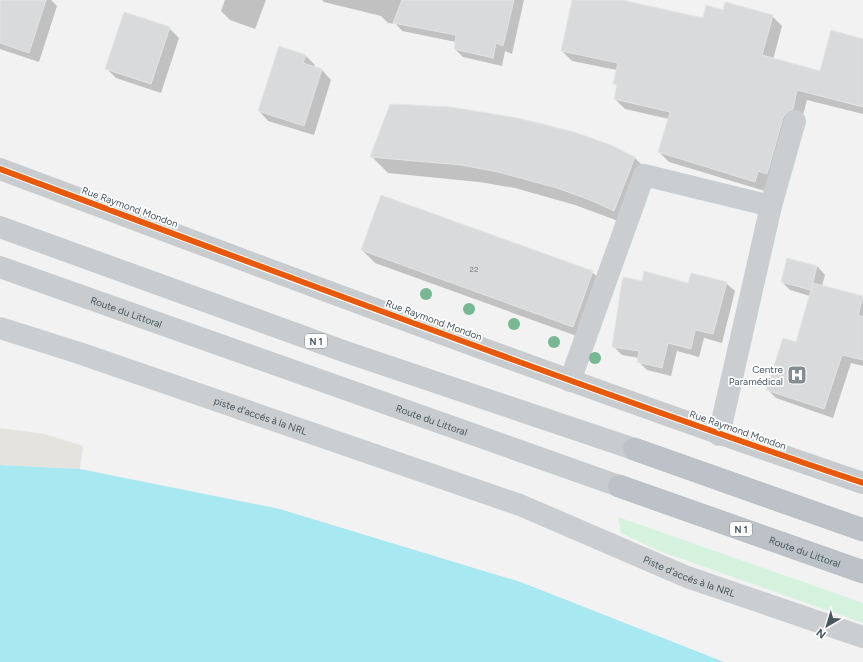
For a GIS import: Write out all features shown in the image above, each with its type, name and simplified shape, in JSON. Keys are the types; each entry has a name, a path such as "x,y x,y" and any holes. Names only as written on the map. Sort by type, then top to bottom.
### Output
{"highway":[{"name":"N 1","path":"634,449 863,530"},
{"name":"Route du Littoral","path":"619,486 863,572"}],"main road":[{"name":"Rue Raymond Mondon","path":"0,169 570,381 719,435 863,483"},
{"name":"N 1","path":"0,227 346,352 634,449"},
{"name":"Route du Littoral","path":"0,267 619,486"}],"lane":[{"path":"719,435 771,206 794,121"},
{"path":"570,381 644,176 771,206"},
{"name":"piste d'accés à la NRL","path":"0,328 80,353 520,505"},
{"name":"Piste d'accés à la NRL","path":"520,505 687,577 863,637"}],"green space":[{"path":"618,517 863,603 863,623 657,550 621,533"}],"sand":[{"path":"0,428 45,434 83,446 80,469 0,465"}],"water":[{"path":"0,465 80,469 280,509 521,582 724,662 0,662"}],"pier":[{"path":"264,504 281,507 521,580 725,660 726,662 521,582"}],"building":[{"path":"0,0 46,0 29,53 0,43"},
{"path":"402,0 514,0 503,46 496,43 493,58 454,49 456,35 393,23"},
{"path":"572,0 622,0 703,18 706,5 723,10 725,2 773,15 762,55 820,71 831,30 863,39 863,107 797,90 793,109 787,112 783,118 767,174 758,171 755,182 658,152 670,112 614,99 617,84 613,84 618,63 561,51"},
{"path":"124,12 170,27 151,84 105,69"},
{"path":"279,46 306,55 303,63 322,69 304,126 258,111"},
{"path":"390,104 451,107 518,118 574,132 613,146 635,157 614,211 595,202 557,188 498,172 461,165 370,157"},
{"path":"381,195 593,271 573,327 361,250"},
{"path":"787,258 817,266 811,290 781,282"},
{"path":"644,271 688,283 691,273 727,282 713,334 695,330 691,349 668,343 662,368 637,362 639,351 612,347 622,281 624,277 642,281"},
{"path":"813,283 863,296 858,315 863,317 863,360 842,355 824,409 766,390 783,338 796,342"}],"cycle path":[{"path":"0,169 538,369 863,483"}],"place":[{"name":"Centre Paramédical","path":"797,375"}]}
